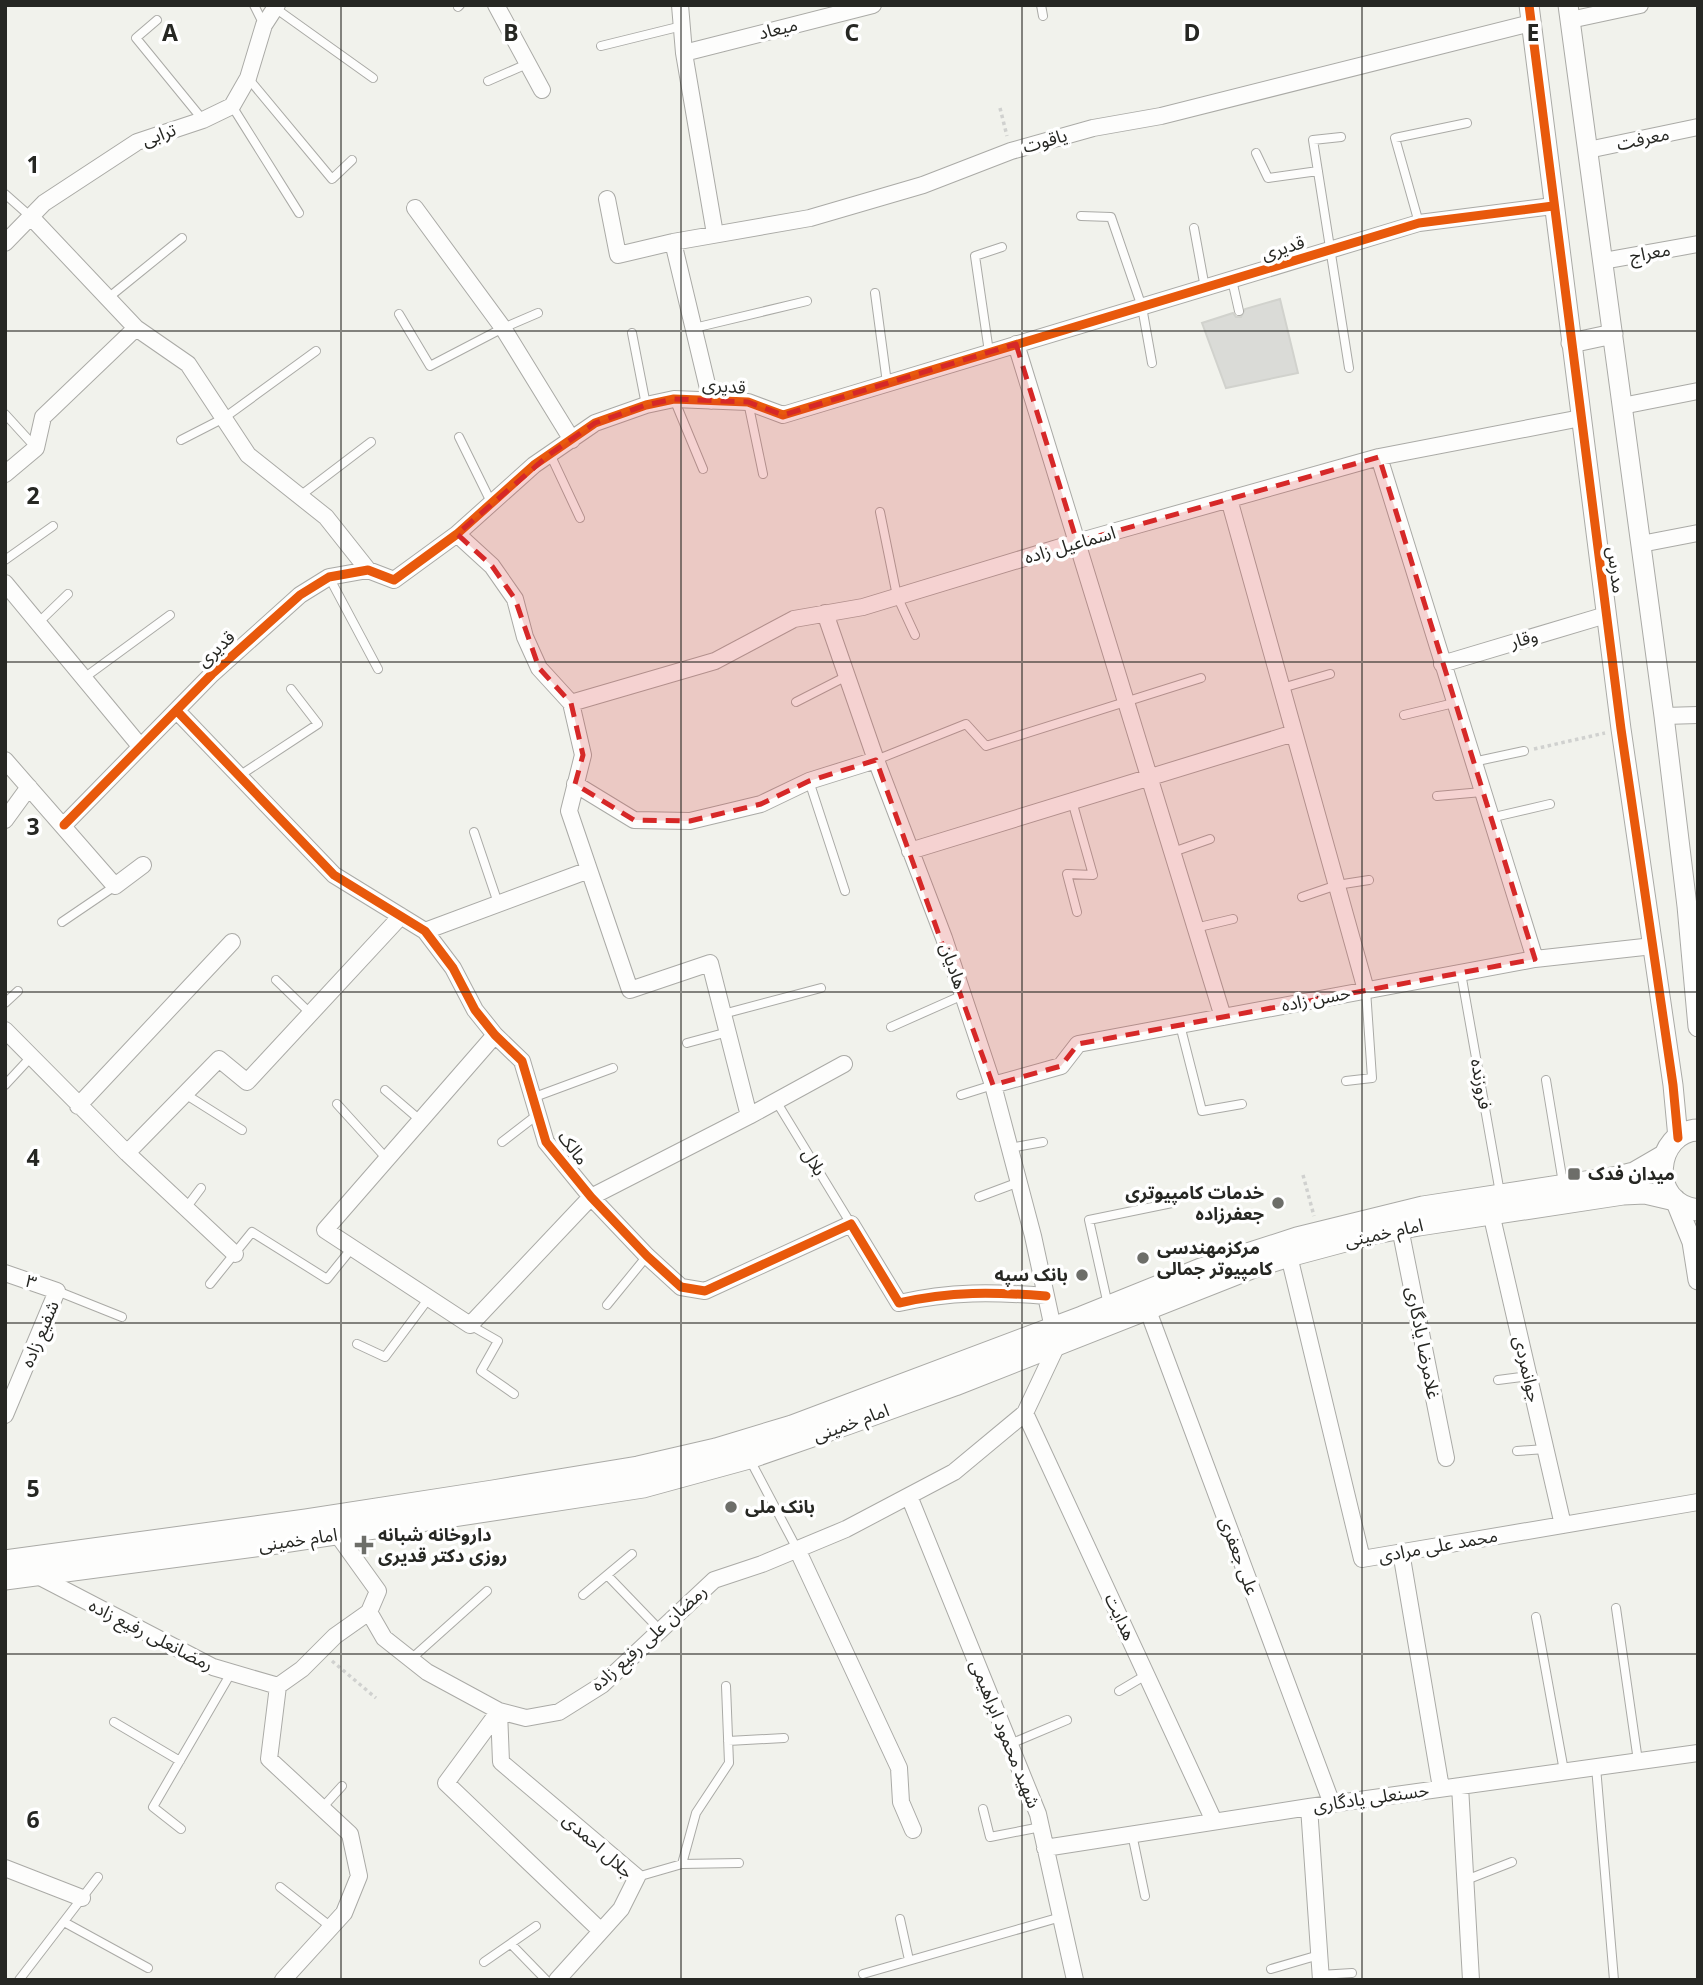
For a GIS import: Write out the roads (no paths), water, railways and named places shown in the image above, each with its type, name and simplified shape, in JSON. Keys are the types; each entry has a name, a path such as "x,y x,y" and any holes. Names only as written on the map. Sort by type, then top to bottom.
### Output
{"main road":[{"path":"1698,1130 1692,1130 1671,1146 1662,1177 1665,1188 1675,1200 1682,1206 1698,1210"},
{"name":"امام خمینی","path":"5,1579 35,1566 638,1467 751,1440 1055,1335 1147,1308 1289,1256 1563,1186 1634,1173 1671,1146"},
{"name":"امام خمینی","path":"5,1561 35,1566 337,1534 643,1487 749,1458 955,1385 1108,1306 1201,1269 1318,1232 1423,1207 1496,1205 1645,1193 1675,1200"}],"street":[{"path":"496,5 542,90"},
{"path":"680,5 684,53 715,234"},
{"name":"میعاد","path":"684,53 852,8 873,5"},
{"path":"1569,12 1640,5"},
{"path":"232,106 248,78 264,25 276,7"},
{"name":"مدرس","path":"1569,12 1692,906 1698,1027"},
{"name":"مدرس","path":"1530,14 1621,729 1672,1085 1671,1146"},
{"name":"یاقوت","path":"607,199 618,255 673,242 810,218 923,185 1012,151 1093,128 1161,116 1530,14"},
{"name":"ترابی","path":"5,243 44,203 137,142 203,120 232,106"},
{"name":"معرفت","path":"1588,150 1698,127"},
{"name":"قدیری","path":"64,825 212,674 300,595 329,577 368,570 394,580 457,534 550,454 595,423 646,405 674,399 748,402 783,415 1419,223 1553,206"},
{"path":"415,208 503,328 572,440"},
{"path":"31,217 136,328 188,364 248,455 326,517 368,570"},
{"path":"673,242 711,401"},
{"name":"معراج","path":"1602,261 1698,244"},
{"path":"5,474 36,447 43,417 136,328"},
{"path":"1571,343 1613,334"},
{"path":"1016,344 1223,1017"},
{"path":"1622,406 1698,391"},
{"name":"اسماعیل زاده","path":"571,703 715,661 793,619 863,607 1077,542 1379,457 1581,418"},
{"path":"1379,457 1535,959"},
{"path":"1229,499 1366,990"},
{"path":"1641,544 1698,533"},
{"path":"457,534 492,566 500,577 514,599 538,668 571,703 583,755 569,811 630,990 710,963 749,1116"},
{"path":"5,583 140,746"},
{"name":"هادیان","path":"825,613 993,1085 1055,1335"},
{"name":"وقار","path":"1442,664 1606,615"},
{"name":"مالک","path":"177,710 334,875 425,931 453,968 475,1010 495,1035 522,1061 545,1142 647,1256 681,1287 705,1291 851,1224"},
{"path":"1664,716 1698,715"},
{"path":"910,851 1294,733"},
{"path":"5,760 116,886 143,865"},
{"path":"575,784 634,820 690,821 761,804 809,781 876,760"},
{"path":"5,820 29,786"},
{"path":"425,931 589,870"},
{"path":"127,1153 219,1059 247,1083 401,916"},
{"path":"78,1106 232,942"},
{"name":"حسن زاده","path":"993,1085 1061,1066 1078,1044 1535,959 1653,946"},
{"path":"5,1030 78,1106 235,1254"},
{"path":"495,1035 325,1230 470,1325 591,1196 749,1116 844,1063"},
{"path":"1675,1200 1692,1241 1698,1280"},
{"name":"جوانمردی","path":"1496,1205 1529,1376 1563,1525"},
{"path":"851,1224 899,1303 930,1296 987,1292 1046,1296"},
{"name":"غلامرضا یادگاری","path":"1400,1228 1446,1458"},
{"name":"محمد علی مرادی","path":"1289,1256 1362,1559 1698,1502"},
{"name":"۳","path":"5,1273 57,1292"},
{"name":"شفیع زاده","path":"5,1415 11,1387 57,1292"},
{"name":"علی جعفری","path":"1147,1308 1332,1804"},
{"name":"رمضان علی رفیع زاده","path":"369,1612 384,1638 427,1672 499,1711 526,1718 559,1712 602,1685 714,1580 846,1528 954,1472 1024,1413 1055,1335"},
{"name":"هدایت","path":"1024,1413 1214,1821"},
{"name":"شهید محمود ابراهیمی","path":"909,1496 1038,1814 1075,1980"},
{"path":"283,1980 344,1913 359,1876 350,1834 269,1759 278,1686 302,1669 335,1636 369,1612 378,1591 337,1534"},
{"path":"797,1549 899,1768 901,1802 913,1830"},
{"path":"1401,1552 1441,1788"},
{"name":"رمضانعلی رفیع زاده","path":"35,1566 213,1667 278,1686"},
{"path":"499,1711 446,1783 601,1931"},
{"name":"جلال احمدی","path":"499,1711 501,1762 637,1877 621,1909 557,1980"},
{"name":"حسنعلی یادگاری","path":"1045,1848 1309,1807 1698,1753"},
{"path":"1460,1786 1471,1980"},
{"path":"1309,1807 1321,1978"},
{"path":"5,1868 82,1898"}],"lane":[{"path":"254,5 264,25"},
{"path":"1041,5 1043,16"},
{"path":"276,7 373,78"},
{"path":"157,20 136,38 203,120"},
{"path":"601,46 682,26"},
{"path":"488,81 527,64"},
{"path":"248,78 332,179 352,160"},
{"path":"232,106 299,213"},
{"path":"1419,223 1395,138 1467,122"},
{"path":"1341,137 1313,141 1349,368"},
{"path":"1256,152 1268,178 1318,171"},
{"path":"5,194 31,217"},
{"path":"1081,216 1111,217 1142,306 1152,363"},
{"path":"1194,228 1205,288"},
{"path":"108,298 182,238"},
{"path":"989,352 975,256 1002,247"},
{"path":"1232,280 1239,311"},
{"path":"875,293 887,383"},
{"path":"694,328 807,300"},
{"path":"399,314 430,366 538,313"},
{"path":"632,333 646,405"},
{"path":"181,440 224,418 316,351"},
{"path":"674,399 703,470"},
{"path":"748,402 763,474"},
{"path":"5,414 36,447"},
{"path":"459,437 491,502"},
{"path":"300,496 371,442"},
{"path":"550,454 580,518"},
{"path":"880,512 897,596 915,635"},
{"path":"5,560 53,526"},
{"path":"329,577 378,669"},
{"path":"38,623 68,594"},
{"path":"84,678 170,615"},
{"path":"1282,688 1330,674"},
{"path":"796,702 847,676"},
{"path":"876,760 966,724 986,746 1201,678"},
{"path":"239,776 318,724 290,689"},
{"path":"1404,715 1454,703"},
{"path":"1473,762 1524,751"},
{"path":"809,781 845,891"},
{"path":"1437,796 1482,792"},
{"path":"1072,801 1093,875 1067,874 1077,912"},
{"path":"1490,818 1550,804"},
{"path":"474,832 498,903"},
{"path":"1172,852 1210,839"},
{"path":"1302,897 1337,885 1369,880"},
{"path":"62,922 116,886"},
{"path":"1195,928 1233,919"},
{"name":"فروزنده","path":"1461,973 1496,1205"},
{"path":"276,980 311,1014"},
{"path":"723,1014 821,988"},
{"path":"1346,1081 1372,1078 1366,990"},
{"path":"5,1003 18,991"},
{"path":"891,1027 963,995"},
{"path":"1180,1025 1202,1111 1242,1104"},
{"path":"687,1043 727,1032"},
{"path":"5,1085 31,1057"},
{"path":"532,1098 612,1068"},
{"path":"1546,1080 1563,1186"},
{"path":"961,1095 993,1085"},
{"path":"385,1090 420,1121"},
{"path":"185,1094 243,1130"},
{"name":"بلال","path":"776,1101 851,1224"},
{"path":"337,1104 387,1159"},
{"path":"502,1142 537,1115"},
{"path":"1010,1148 1043,1142"},
{"path":"979,1197 1019,1182"},
{"path":"186,1208 201,1188"},
{"path":"1108,1306 1089,1220 1172,1203"},
{"path":"210,1284 252,1232 327,1279 352,1248"},
{"path":"607,1305 647,1256"},
{"path":"57,1292 122,1317"},
{"path":"357,1344 385,1357 429,1298"},
{"path":"470,1325 498,1341 481,1371 514,1394"},
{"path":"1498,1380 1529,1376"},
{"path":"1517,1451 1546,1448"},
{"path":"749,1458 797,1549"},
{"path":"583,1595 632,1554"},
{"path":"607,1575 660,1630"},
{"path":"411,1659 487,1591"},
{"path":"1616,1608 1638,1761"},
{"path":"1536,1617 1564,1772"},
{"path":"181,1829 153,1807 231,1673"},
{"path":"1119,1690 1146,1675"},
{"path":"682,1864 696,1812 729,1763 726,1686"},
{"path":"1010,1744 1067,1720"},
{"path":"114,1722 180,1761"},
{"path":"728,1741 784,1738"},
{"path":"1595,1767 1614,1980"},
{"path":"322,1808 342,1786"},
{"path":"983,1809 990,1837 1041,1827"},
{"path":"1132,1834 1146,1896"},
{"path":"637,1877 682,1864 739,1863"},
{"path":"1465,1880 1512,1863"},
{"path":"19,1980 98,1877"},
{"path":"280,1886 331,1927"},
{"path":"863,1974 1061,1917"},
{"path":"900,1919 909,1961"},
{"path":"64,1922 148,1968"},
{"path":"484,1962 536,1926"},
{"path":"511,1944 546,1980"},
{"path":"1271,1969 1319,1955"},
{"path":"1321,1978 1352,1973"}],"place":[{"name":"میدان فدک","path":"1574,1174"},
{"name":"خدمات کامپیوتری جعفرزاده","path":"1278,1203"},
{"name":"مرکزمهندسی کامپیوتر جمالی","path":"1143,1258"},
{"name":"بانک سپه","path":"1082,1275"},
{"name":"بانک ملی","path":"731,1507"},
{"name":"داروخانه شبانه روزی دکتر قدیری","path":"364,1545"}]}
